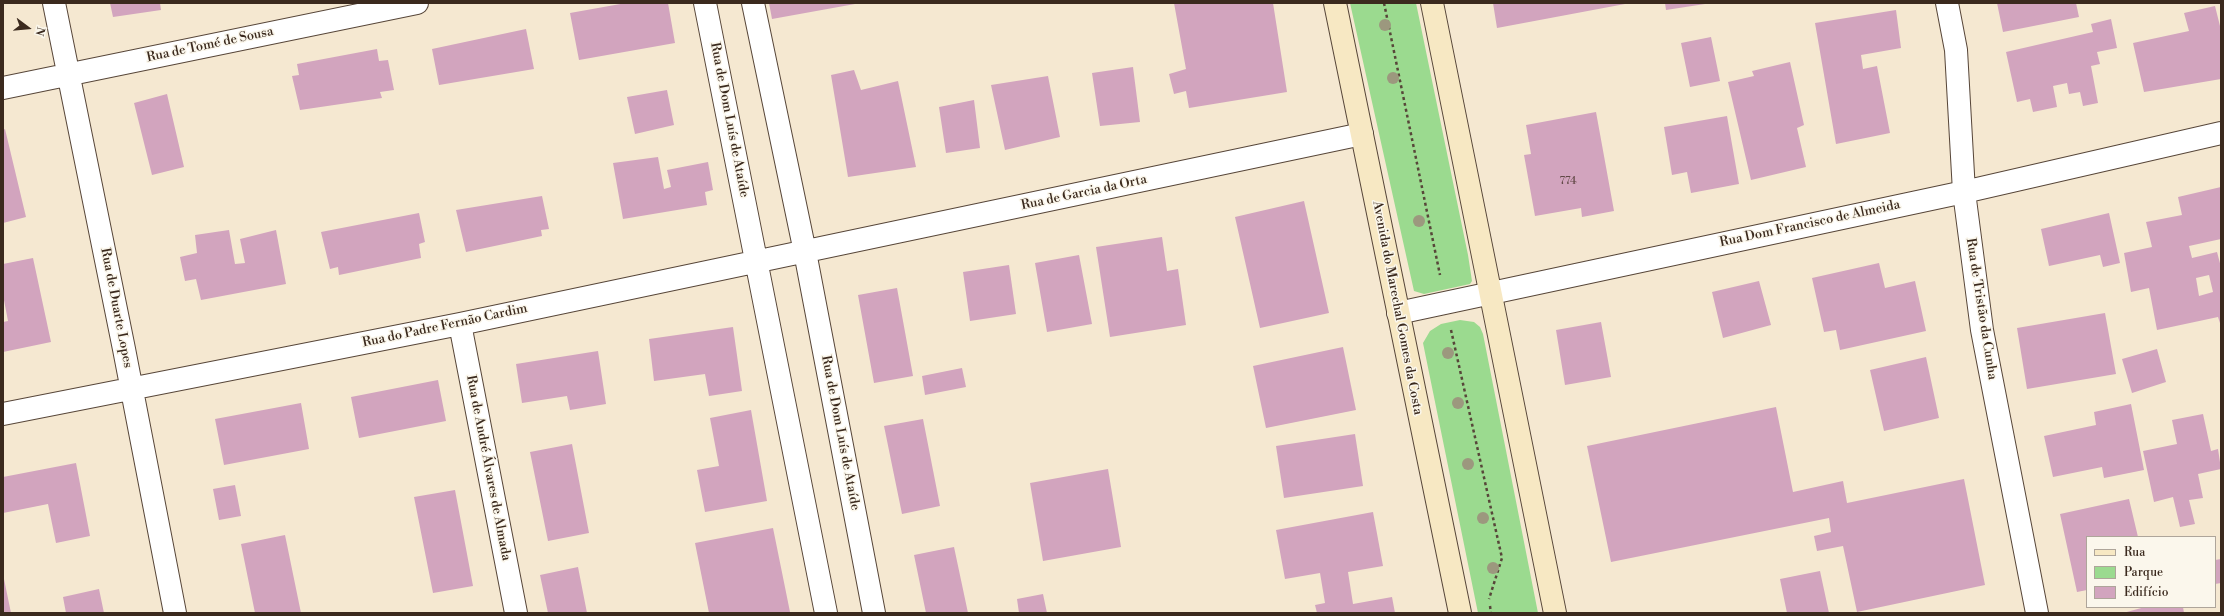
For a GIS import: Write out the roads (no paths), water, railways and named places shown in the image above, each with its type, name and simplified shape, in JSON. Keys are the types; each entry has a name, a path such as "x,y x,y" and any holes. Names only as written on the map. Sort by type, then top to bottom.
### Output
{"main road":[{"name":"Avenida do Marechal Gomes da Costa","path":"1335,3 1460,613"},
{"path":"1432,3 1555,613"}],"street":[{"name":"Rua de Duarte Lopes","path":"54,3 132,388 175,613"},
{"name":"Rua de Tomé de Sousa","path":"3,88 416,3"},
{"name":"Rua de Dom Luís de Ataíde","path":"706,3 826,613"},
{"name":"Rua de Dom Luís de Ataíde","path":"753,3 805,252 874,613"},
{"name":"Rua de Tristão da Cunha","path":"1947,3 1956,50 1964,192 1982,330 2037,613"},
{"name":"Rua Dom Francisco de Almeida","path":"1398,313 1964,192 2221,133"},
{"name":"Rua de Garcia da Orta","path":"805,252 1362,134"},
{"path":"757,261 805,252"},
{"name":"Rua do Padre Fernão Cardim","path":"3,414 460,324 757,261"},
{"name":"Rua de André Álvares de Almada","path":"460,324 516,613"}]}
